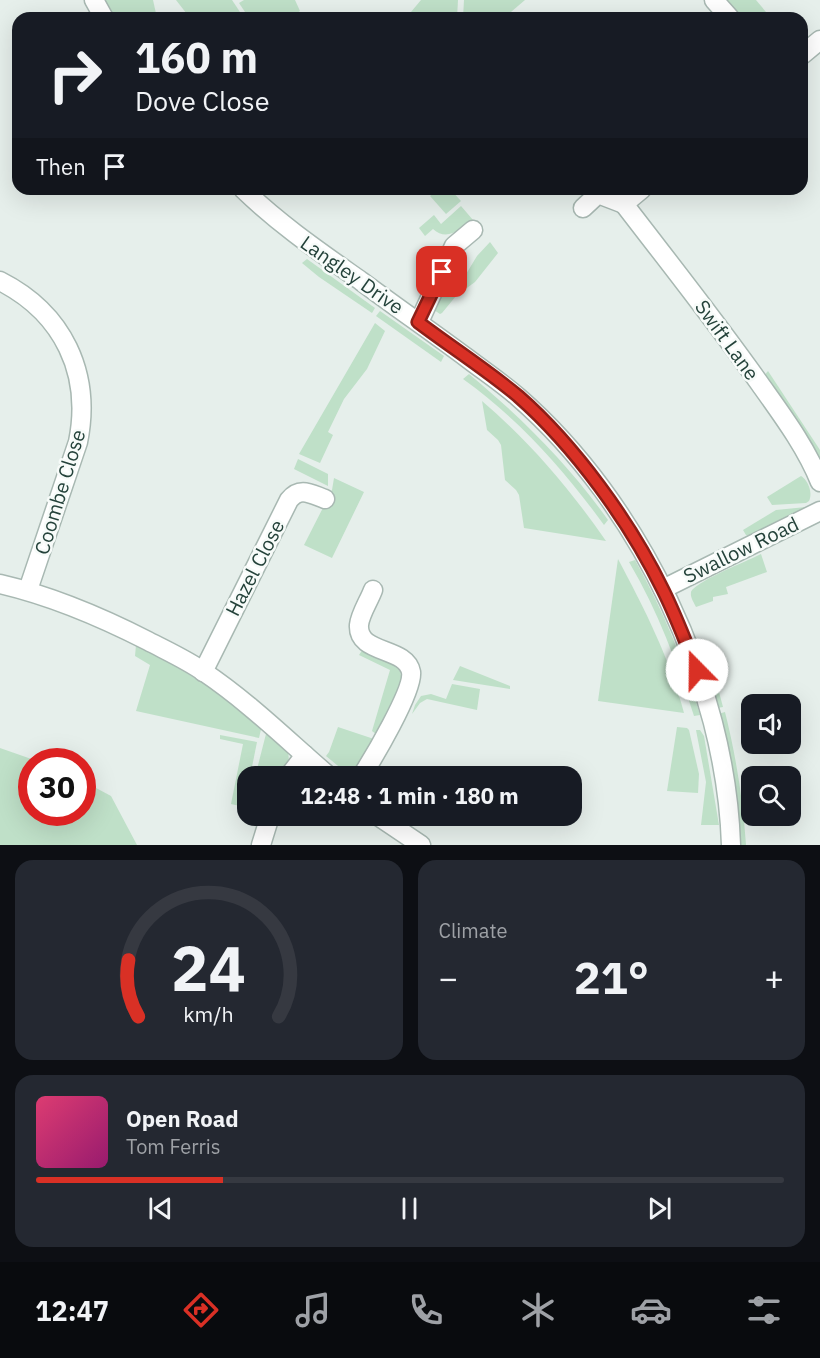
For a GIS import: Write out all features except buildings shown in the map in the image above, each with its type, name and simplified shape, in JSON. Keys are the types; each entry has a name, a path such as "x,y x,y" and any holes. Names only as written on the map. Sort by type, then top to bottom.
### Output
{"street":[{"path":"714,0 725,12"},
{"path":"808,49 820,40"},
{"name":"Langley Drive","path":"250,195 319,253 418,322 518,397 564,442 602,489 625,523 663,589 697,670 710,712 728,797 731,845"},
{"path":"583,208 597,195"},
{"path":"601,195 624,204 635,195"},
{"name":"Swift Lane","path":"624,204 766,392 802,447 820,482"},
{"path":"418,322 454,246 473,230"},
{"name":"Coombe Close","path":"0,281 35,304 51,320 64,339 73,359 82,400 82,421 78,442 28,590"},
{"name":"Hazel Close","path":"203,672 289,500 298,492 304,491 325,499"},
{"name":"Swallow Road","path":"663,589 820,511"},
{"path":"0,584 28,590 117,625 203,672 266,720 318,766"},
{"path":"367,766 384,737 411,677 407,664 400,657 366,642 362,636 360,622 373,590"},
{"path":"296,766 305,755"},
{"path":"261,845 267,826"},
{"path":"393,826 421,845"}],"green space":[{"path":"103,0 153,0 156,12 111,12"},
{"path":"176,0 232,0 240,12 185,12"},
{"path":"244,0 295,0 300,11 245,12 239,3"},
{"path":"421,0 458,0 457,12 411,12"},
{"path":"464,0 525,0 511,12 463,12"},
{"path":"724,0 756,0 766,12 735,12"},
{"path":"456,195 461,201 446,214 430,196"},
{"path":"461,206 473,220 454,233 443,234 433,229 425,236 419,228 434,215 441,224"},
{"path":"490,242 498,253 475,282 456,296 442,313 434,310 446,282 451,279 460,284 477,256"},
{"path":"307,259 375,308 372,313 302,263"},
{"path":"380,311 444,356 441,362 376,316"},
{"path":"375,323 385,331 367,369 344,399 328,432 333,435 320,463 299,454"},
{"path":"768,371 820,450 820,469 763,377"},
{"path":"469,374 507,407 561,461 608,520 604,525 540,446 503,411 463,379"},
{"path":"482,401 517,433 548,467 606,541 524,528 519,495 505,480 501,445 487,430"},
{"path":"298,459 328,474 328,486 294,469"},
{"path":"801,476 809,487 809,501 772,505 767,497"},
{"path":"334,478 364,492 332,558 304,545 332,490"},
{"path":"806,507 807,511 751,537 743,530 776,510"},
{"path":"761,554 767,572 726,587 728,594 713,597 713,601 696,607 691,593 700,584"},
{"path":"618,559 664,653 684,713 598,701"},
{"path":"635,560 672,636 700,715 694,716 666,637 629,562"},
{"path":"700,639 712,666 723,707 717,708 705,665 695,643"},
{"path":"136,645 186,672 262,725 259,738 136,711 150,665 135,656"},
{"path":"366,648 399,668 402,679 383,730 376,734 372,731 390,670 359,655"},
{"path":"460,666 510,686 510,689 453,680"},
{"path":"452,684 480,689 477,710 427,699 420,703 412,714 421,696 431,694 446,699"},
{"path":"725,712 738,778 741,826 744,826 746,845 740,845 734,788 718,714"},
{"path":"338,727 377,740 359,766 338,766 326,756"},
{"path":"677,727 689,730 699,774 698,793 667,791"},
{"path":"267,730 287,750 288,761 287,766 258,766"},
{"path":"696,730 700,730 704,736 719,825 701,825 706,782"},
{"path":"220,735 257,742 252,766 239,766 243,744 220,739"},
{"path":"0,748 18,754 18,826 96,826 96,788 111,796 137,845 0,845"},
{"path":"237,774 237,805 231,804"}],"route":[{"path":"442,272 418,322 518,397 564,442 602,489 636,540 663,589 697,670"}]}
